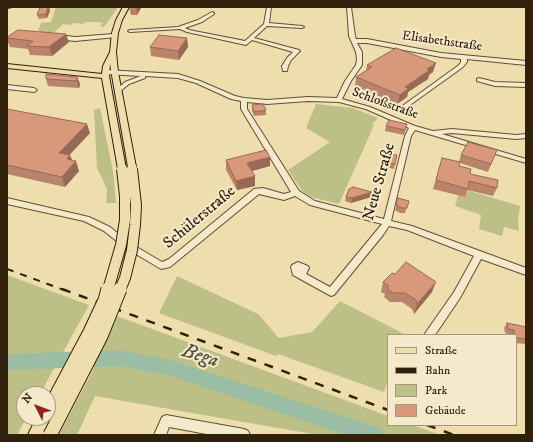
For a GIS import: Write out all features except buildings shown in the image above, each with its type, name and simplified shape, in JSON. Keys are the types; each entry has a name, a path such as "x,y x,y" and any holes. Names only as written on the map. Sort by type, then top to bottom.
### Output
{"main road":[{"path":"56,396 105,300 121,245 125,220 127,168 113,52 114,36 119,20 126,7"},
{"path":"50,435 101,336 124,278 132,250 136,204 105,74 107,62 113,52"},
{"path":"7,62 105,74"},
{"path":"7,66 105,74"},
{"path":"35,435 40,426"}],"street":[{"path":"181,27 187,31 246,43 252,39 266,24 269,7"},
{"path":"339,100 348,81 359,65 360,52 352,36 349,7"},
{"path":"130,32 181,27 200,21 212,13"},
{"path":"266,24 302,28"},
{"path":"55,36 75,39 114,36"},
{"path":"252,39 297,51 287,62 285,70"},
{"name":"Elisabethstraße","path":"355,41 367,41 441,56 526,63"},
{"path":"403,108 462,66 464,58"},
{"name":"Schloßstraße","path":"105,74 169,75 188,79 203,84 233,98 244,100 267,102 308,99 339,100 368,108 413,127 526,161"},
{"name":"Schloßstraße","path":"115,74 188,79"},
{"path":"118,91 127,83 143,77"},
{"path":"479,80 495,84 526,85"},
{"path":"7,87 34,90"},
{"path":"244,100 244,109 296,193 313,203 387,222 526,272"},
{"name":"Neue Straße","path":"301,276 332,292 380,233 387,222 405,150 413,127"},
{"path":"434,133 440,130 516,137 526,136"},
{"path":"516,137 526,142"},
{"name":"Schülerstraße","path":"7,201 86,219 107,229 118,239 157,264 166,265 194,244 257,191 263,191 284,197 296,193"},
{"path":"430,334 457,295 479,255"},
{"path":"160,435 166,421 244,435"}],"green space":[{"path":"56,7 118,7 104,27 100,26 103,23 86,22 83,24 63,24 51,35 38,31 41,23 51,22"},
{"path":"316,104 353,108 378,118 372,124 374,125 339,204 311,197 303,192 288,170 330,142 306,128"},
{"path":"100,108 113,171 116,203 106,203 107,189 97,168 94,110"},
{"path":"466,190 520,206 518,221 519,231 504,227 502,236 479,229 481,215 455,206 458,195 464,197"},
{"path":"7,275 89,305 44,386 16,386 16,426 22,426 17,435 7,435"},
{"path":"177,276 258,314 279,338 312,332 340,301 404,334 387,334 387,384 384,392 278,354 276,356 159,313"},
{"path":"117,316 387,416 387,426 416,426 440,435 318,435 95,396 77,435 59,435 91,374"}],"waterway":[{"name":"Bega","path":"7,362 118,358 167,367 374,435"}],"railway":[{"path":"7,269 64,290"},
{"path":"62,289 387,410"},
{"path":"430,426 454,435"}]}
